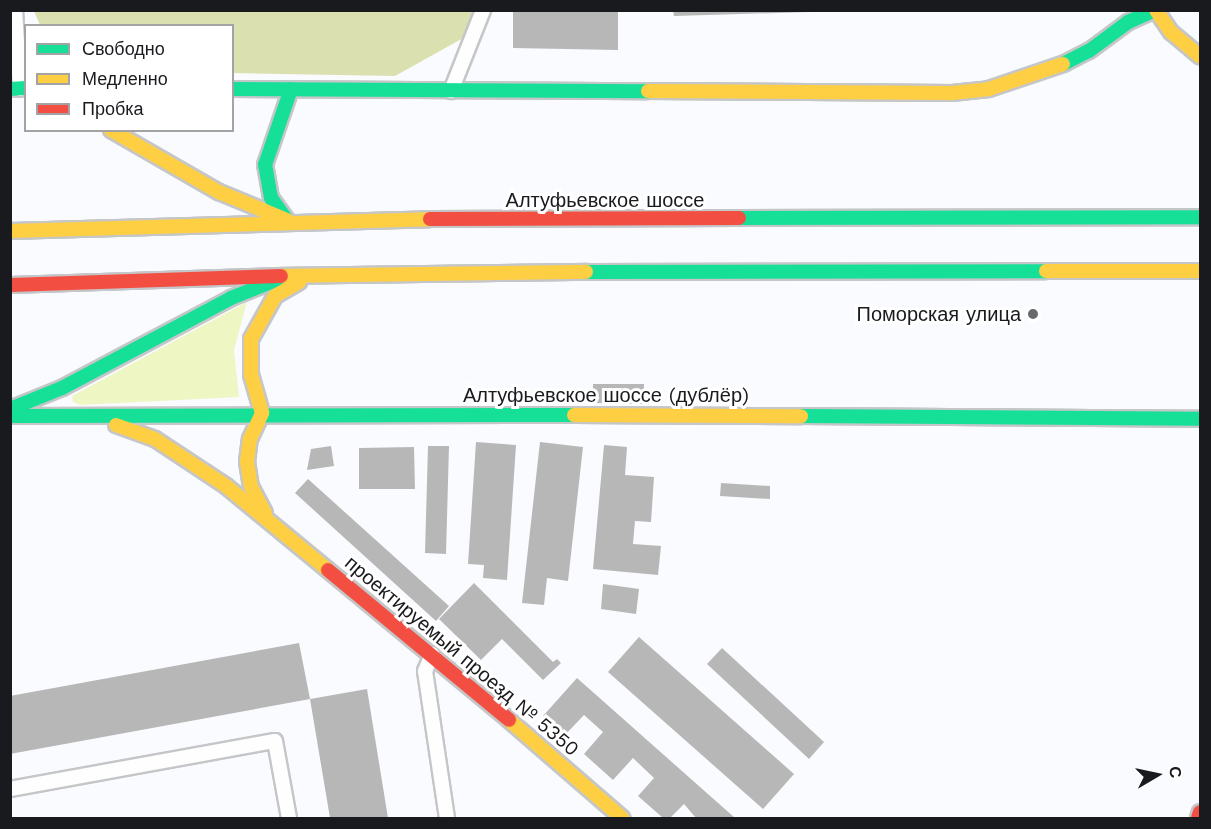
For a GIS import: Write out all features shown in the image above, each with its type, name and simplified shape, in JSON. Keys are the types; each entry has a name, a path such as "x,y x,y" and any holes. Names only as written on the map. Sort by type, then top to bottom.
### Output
{"main road":[{"path":"234,89 450,93 952,93 1007,84 1064,64 1089,51 1128,22 1156,10 1170,32 1200,56"},
{"path":"287,220 271,198 265,165 291,89"},
{"path":"114,132 219,192 287,220"},
{"name":"Алтуфьевское шоссе","path":"10,231 287,220 1200,217"},
{"path":"10,285 326,273 1197,271"},
{"path":"262,413 249,356 257,323 275,296 326,273"},
{"path":"10,409 32,403 231,298 298,274"},
{"path":"10,396 96,418"},
{"name":"Алтуфьевское шоссе (дублёр)","path":"10,416 96,418 262,413 1200,419"},
{"name":"проектируемый проезд № 5350","path":"262,413 250,439 248,474 256,498 275,525"},
{"name":"проектируемый проезд № 5350","path":"96,418 156,439 275,525 432,654 622,819"},
{"path":"1198,819 1200,812"}],"lane":[{"path":"15,10 14,30 19,89"},
{"path":"450,93 483,10"},
{"path":"432,654 425,671 447,819"},
{"path":"10,789 275,741 289,819"}],"green space":[{"path":"34,11 492,11 465,37 395,76 234,73 234,24 40,24"},
{"path":"247,302 234,350 239,397 80,405 73,402 72,396"}],"building":[{"path":"513,10 618,10 618,50 513,48"},
{"path":"673,10 809,10 809,12 674,16"},
{"path":"593,384 644,384 644,404 593,403"},
{"path":"476,442 516,445 507,580 483,578 484,565 468,564"},
{"path":"540,442 583,447 568,581 547,578 544,605 522,603"},
{"path":"604,445 627,447 625,475 654,477 651,522 635,521 633,544 661,546 658,575 593,569"},
{"path":"331,446 334,466 307,470 311,449"},
{"path":"428,446 449,446 446,554 425,553"},
{"path":"414,447 415,489 359,489 359,448"},
{"path":"308,479 449,606 436,621 295,493"},
{"path":"721,483 770,486 770,499 720,496"},
{"path":"474,583 553,662 557,659 561,663 543,680 502,639 481,660 439,619"},
{"path":"603,584 639,589 636,614 601,609"},
{"path":"639,637 794,774 763,809 608,672"},
{"path":"299,643 310,699 10,754 10,696"},
{"path":"722,648 824,742 809,759 707,664"},
{"path":"577,678 735,818 696,818 684,804 670,818 663,818 638,796 654,778 633,758 613,780 584,754 603,732 584,715 564,736 543,716"},
{"path":"367,689 388,818 330,818 310,699"}],"traffic: fast":[{"path":"1063,64 1089,51 1128,22 1155,10"},
{"path":"10,89 24,88"},
{"path":"234,89 648,91"},
{"path":"287,220 271,198 265,165 291,89"},
{"path":"739,218 1200,217"},
{"path":"586,272 1046,271"},
{"path":"10,409 62,388 231,298 281,278"},
{"path":"10,416 574,415"},
{"path":"801,416 1200,419"}],"traffic: slow":[{"path":"1156,10 1171,32 1200,56"},
{"path":"648,91 952,93 989,89 1063,64"},
{"path":"114,132 219,192 287,220"},
{"path":"10,231 430,219"},
{"path":"1046,271 1200,271"},
{"path":"281,276 586,272"},
{"path":"265,513 251,487 247,462 250,439 262,413 251,375 251,339 275,296 299,282"},
{"path":"574,415 801,416"},
{"path":"116,425 155,439 226,486 328,570"},
{"path":"509,720 622,818"}],"traffic: jam":[{"path":"430,219 739,218"},
{"path":"10,285 281,276"},
{"path":"328,570 509,720"},
{"path":"1198,818 1200,812"}],"place":[{"name":"Поморская улица","path":"1033,314"}]}
